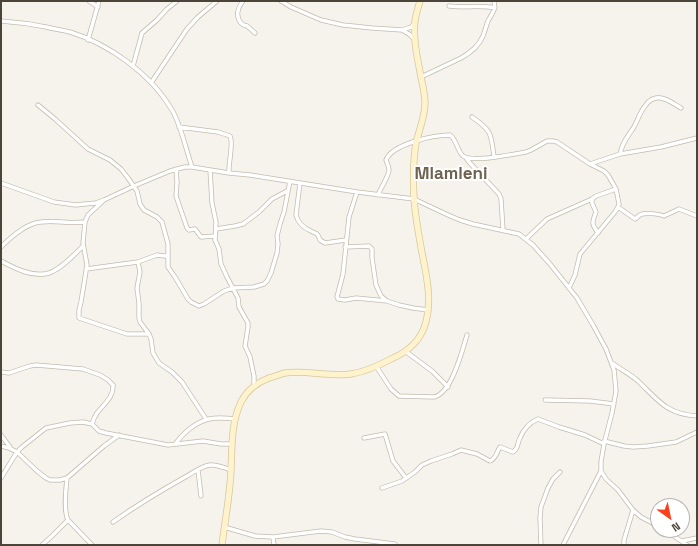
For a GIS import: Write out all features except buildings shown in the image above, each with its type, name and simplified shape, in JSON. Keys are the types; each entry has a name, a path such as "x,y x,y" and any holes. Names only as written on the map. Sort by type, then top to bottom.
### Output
{"main road":[{"path":"222,545 231,470 231,444 235,419 246,393 254,385 263,380 284,373 299,372 351,374 376,366 406,351 418,340 424,329 428,310 428,296 414,199 414,162 424,112 424,93 415,40 415,23 420,1"}],"street":[{"path":"89,1 98,7"},
{"path":"88,40 99,1"},
{"path":"133,66 142,33 177,1"},
{"path":"151,83 187,29 198,17 217,1"},
{"path":"243,1 238,11 239,20 243,25 255,33"},
{"path":"281,1 320,20 343,25 402,30 411,27 415,23"},
{"path":"421,78 467,55 474,48 483,37 488,21 493,14 495,8 494,1"},
{"path":"449,6 478,6 495,8"},
{"path":"1,21 29,24 68,32 88,40 124,59 151,83 167,102 179,127 192,167"},
{"path":"402,30 415,40"},
{"path":"620,154 624,141 634,127 643,108 649,101 657,97 681,108"},
{"path":"38,105 88,150 116,164 128,178 137,191 140,204 144,210 158,217 162,222 168,244 168,267 188,299 199,306 220,293 233,288 254,287 264,284 267,281 277,252 277,236 284,212 290,181"},
{"path":"472,117 489,131 492,137 494,157"},
{"path":"179,127 218,132 230,136 232,140 229,173"},
{"path":"378,195 380,188 388,175 389,170 386,160 387,157 399,148 435,137 450,135 462,155 499,194 501,199 503,230"},
{"path":"590,164 620,154 661,147 697,138"},
{"path":"466,158 476,159 526,152 551,140 557,142 590,164 606,172 616,189 618,208 583,249 580,254 575,275 569,288"},
{"path":"1,183 54,202 76,205 96,203 176,169 192,167 357,192 414,199 460,220 518,233 541,254 582,305 612,363 615,383 616,391 614,404 604,442 601,471 564,545"},
{"path":"176,169 176,196 187,228 189,230 195,229 201,237 215,236"},
{"path":"210,170 212,203 216,214 215,240 219,249 222,264 238,298 239,307 248,323 245,346 251,362 254,385"},
{"path":"300,183 296,215 302,226 316,233 320,240 325,243 346,240"},
{"path":"526,239 547,219 596,196 616,189"},
{"path":"216,228 243,224 259,212 272,199 288,190"},
{"path":"357,192 349,217 343,274 337,294 338,299 345,300 356,298 387,301 413,308 428,310"},
{"path":"592,199 596,212 592,220 592,225 598,233"},
{"path":"104,200 88,215 85,222 83,246 86,269 79,318 127,334 149,334"},
{"path":"618,208 636,219 641,214 646,213 664,216 678,209 697,216"},
{"path":"1,247 16,234 32,224 40,222 85,222"},
{"path":"1,261 16,269 30,273 49,273 66,262 83,246"},
{"path":"346,247 369,246 372,249 376,285 380,295 387,301"},
{"path":"86,269 138,262 156,255 168,255"},
{"path":"138,262 140,272 137,288 139,318 140,322 149,334 153,353 159,363 172,372 182,382 206,419"},
{"path":"376,366 391,389 399,396 439,396 448,387 467,335"},
{"path":"406,351 432,371 448,387"},
{"path":"612,363 633,377 656,400 668,409 682,414 697,416"},
{"path":"1,372 9,373 30,366 36,366 83,369 100,375 113,385 112,393 97,413 92,424"},
{"path":"545,400 603,402 614,404"},
{"path":"176,444 193,426 206,419 235,419"},
{"path":"382,488 402,481 422,465 461,450 476,454 490,461 494,458 500,447 514,452 517,449 520,437 526,428 538,419 604,442 633,447 676,442 697,432"},
{"path":"1,478 17,452 46,428 79,422 92,424 99,431 106,433 168,445 203,441 231,444"},
{"path":"364,438 385,434 393,461 406,478"},
{"path":"1,435 12,449"},
{"path":"1,446 17,452 46,478 60,480 68,478 104,446 119,435"},
{"path":"113,522 160,491 198,470 210,465 220,466 231,470"},
{"path":"198,470 201,496"},
{"path":"601,471 606,479 618,490 633,510 641,517 650,522"},
{"path":"541,545 541,507 548,488 553,479 560,472"},
{"path":"68,478 66,512 68,520 92,545"},
{"path":"624,545 624,540 633,510"},
{"path":"42,545 68,520"},
{"path":"224,527 255,536 273,538 312,532 327,532 338,533 345,537 355,539 395,544"},
{"path":"273,538 274,545"},
{"path":"677,538 687,545"},
{"path":"682,541 697,538"}],"district":[{"name":"Mlamleni","path":"451,174"}]}
